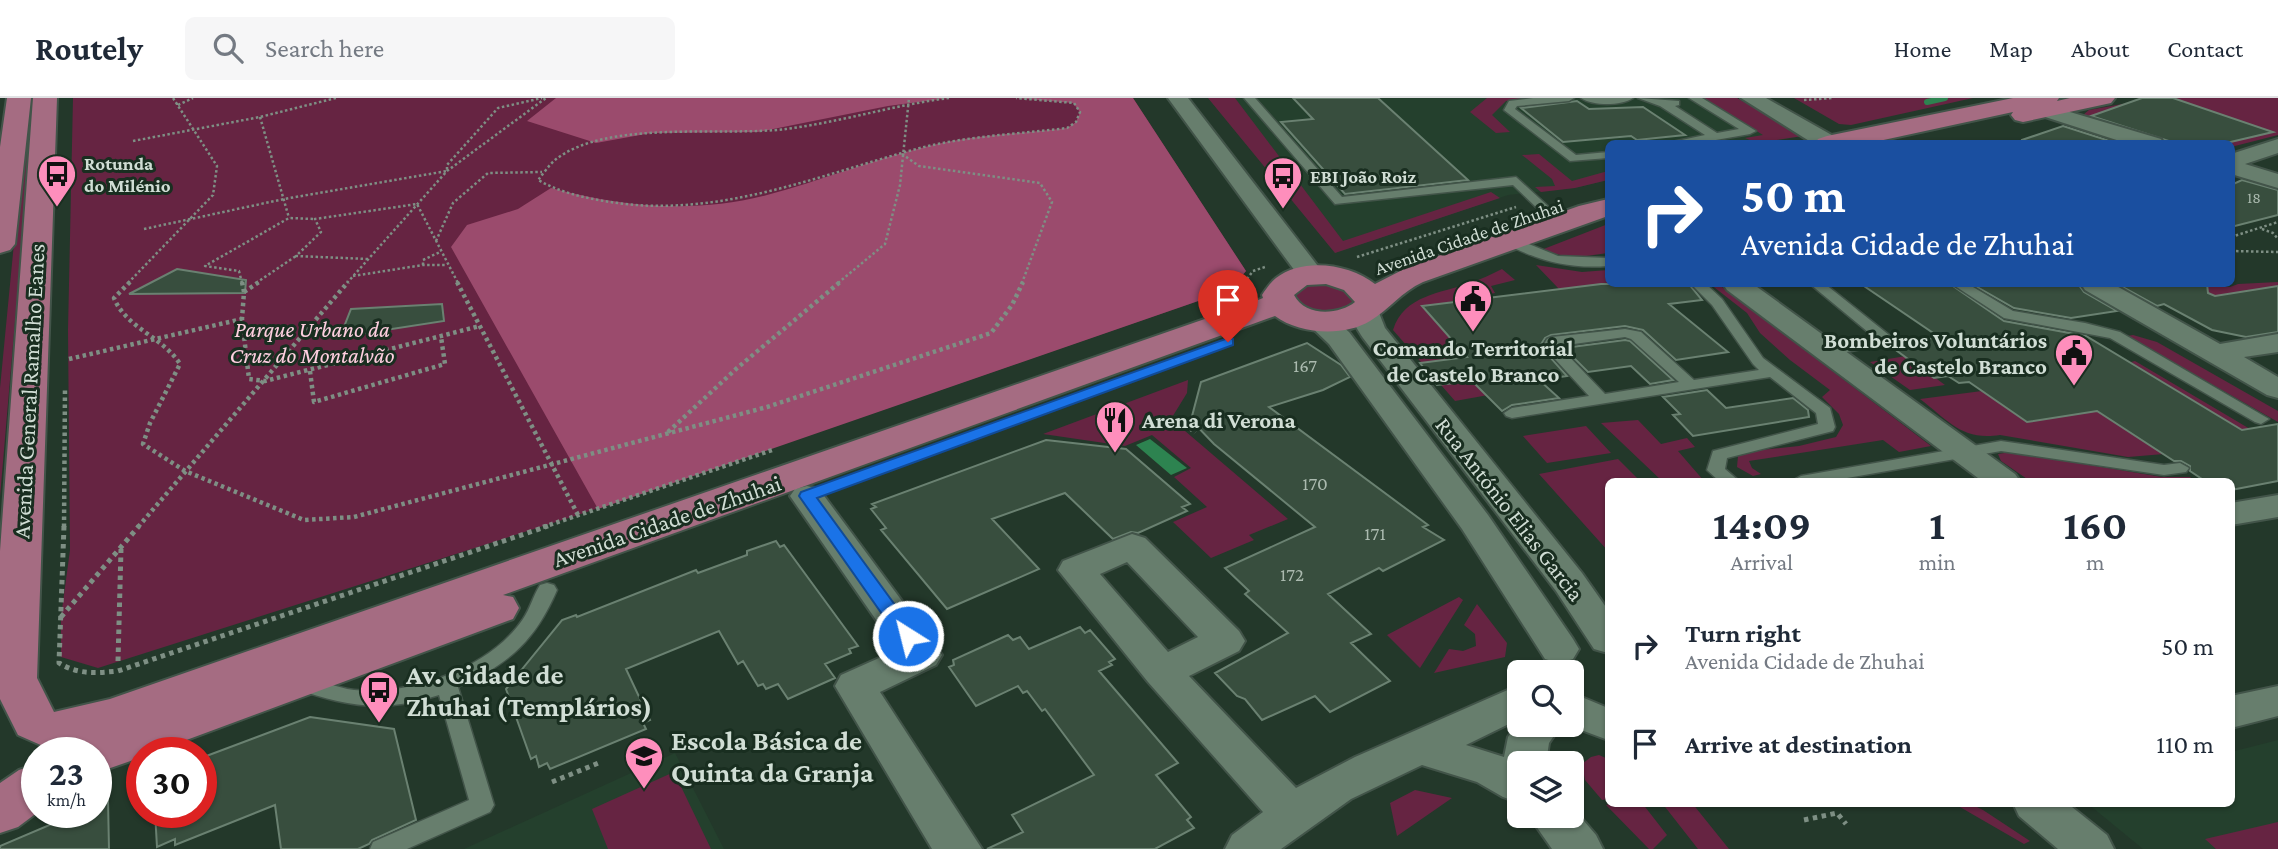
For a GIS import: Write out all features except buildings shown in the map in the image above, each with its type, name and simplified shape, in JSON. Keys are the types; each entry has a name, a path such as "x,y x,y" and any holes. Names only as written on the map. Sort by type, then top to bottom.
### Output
{"main road":[{"name":"Avenida General Ramalho Eanes","path":"1,230 19,98"},
{"name":"Avenida General Ramalho Eanes","path":"26,737 14,678 45,98"},
{"path":"1846,140 2045,104 2103,98"},
{"path":"1910,140 2045,104"},
{"name":"Avenida Cidade de Zhuhai","path":"1300,313 1278,295 1288,282 1331,270 1367,272 1542,206 1605,191"},
{"name":"Avenida Cidade de Zhuhai","path":"1368,306 1396,283 1508,240 1605,208"},
{"path":"1300,313 1347,319 1368,306 1363,289 1331,270"},
{"name":"Avenida Cidade de Zhuhai","path":"77,737 115,716 1259,311 1300,313"},
{"name":"Avenida Cidade de Zhuhai","path":"112,748 807,496 1300,313"}],"street":[{"path":"1178,98 1331,270"},
{"path":"1751,98 1831,140"},
{"path":"1774,98 1832,140"},
{"path":"2045,104 2142,140"},
{"path":"2235,161 2278,146"},
{"path":"2235,168 2278,181"},
{"path":"1740,287 1999,478"},
{"path":"2099,287 2278,389"},
{"name":"Rua António Elias Garcia","path":"1368,306 1367,322 1373,332 1573,588 1605,636"},
{"name":"Rua António Elias Garcia","path":"1300,313 1337,335 1460,500 1523,591 1553,660"},
{"path":"2217,353 2278,343"},
{"path":"807,496 922,655 855,686 944,830 959,849"},
{"path":"2235,513 2278,506"},
{"path":"1573,588 1605,598"},
{"path":"1553,660 1574,642 1605,641"},
{"path":"1162,672 1293,815"},
{"path":"2235,711 2278,701"},
{"path":"1248,849 1348,779 1422,748 1498,723"},
{"path":"1422,748 1481,766 1507,779"},
{"path":"2040,807 2091,849"},
{"path":"1562,828 1580,849"}],"lane":[{"path":"1249,98 1339,201 1516,181 1542,206"},
{"path":"1569,98 1513,103 1509,110 1574,159 1605,155"},
{"path":"1587,98 1596,101 1628,98"},
{"path":"1643,98 1664,104 1733,140"},
{"path":"1664,104 1697,99 1750,131 1688,140"},
{"path":"1508,240 1543,258 1565,262 1605,262"},
{"path":"1701,287 1717,302 1758,361 1824,411 1827,427 1809,433 1746,444 1719,455 1716,470 1726,478"},
{"path":"1821,287 1886,339 1827,351"},
{"path":"1964,287 2009,316 2085,327 2115,335 2261,419"},
{"path":"1601,399 1551,346 1552,341 1625,333 1636,335 1691,385"},
{"path":"1512,413 1774,372"},
{"path":"1819,478 2001,446 2164,470 2180,468"},
{"path":"299,681 352,698 394,699 447,685 496,656 526,631 547,590"},
{"path":"382,849 482,805 447,685"}],"path":[{"path":"173,98 217,166 213,195 114,299 123,313 153,339 171,350 180,364 174,384 158,404 145,430 142,444 185,471 304,520 354,517 767,407 991,333 1006,318 1052,202 1040,183 919,166 902,154"},
{"path":"178,105 193,98"},
{"path":"133,141 260,117 336,98"},
{"path":"61,617 353,276 447,171 544,98"},
{"path":"447,171 447,165 498,108 544,98"},
{"path":"949,98 910,100 758,132 676,132 625,136 571,150 542,173 538,180 551,188 624,204 722,204 766,195 957,140 1067,128 1076,122 1080,112 1074,103 1016,98"},
{"path":"1796,101 1833,98"},
{"path":"667,433 736,369 885,244 895,209 910,100"},
{"path":"260,117 289,218"},
{"path":"144,229 284,199 447,171"},
{"path":"435,242 453,203 488,173 542,173"},
{"path":"417,204 315,219 289,218 205,266 239,271 244,292 242,319 249,379 265,381 310,371 480,326"},
{"path":"417,204 554,464 578,515"},
{"path":"1331,270 1504,210 1542,206"},
{"path":"244,292 296,256 321,232 315,219"},
{"path":"2235,236 2278,222"},
{"path":"2259,228 2273,233 2278,239"},
{"path":"2235,251 2278,254"},
{"path":"423,265 423,260 440,252"},
{"path":"296,256 368,259"},
{"path":"353,276 423,265 447,265"},
{"path":"68,359 242,319"},
{"path":"310,371 314,402 446,364 441,337"},
{"path":"1189,428 1195,433"},
{"path":"64,552 59,663 69,670 87,673 118,671 598,509"},
{"path":"118,661 121,548"},
{"path":"552,782 601,762"},
{"path":"1804,820 1837,813 1846,824"}],"shaded area":[{"path":"556,98 949,98 888,106 758,132 651,133 596,143 527,121"},
{"path":"1016,98 1133,98 1246,271 1230,290 598,509 451,247 467,225 518,209 551,188 605,200 659,206 713,205 740,201 942,143 1067,128 1076,122 1080,112 1073,103"},
{"path":"1208,98 1737,98 1803,136 1780,140 1605,140 1605,181 1575,188 1508,195 1335,253"},
{"path":"1150,439 1187,468 1171,475 1136,445"},
{"path":"2278,740 2278,849 2143,849 2092,807 2235,807 2235,751"},
{"name":"Escola Básica de Quinta da Granja","path":"675,753 724,849 464,849"}],"green space":[{"path":"28,98 34,98 0,497 0,388"},
{"name":"Parque Urbano da Cruz do Montalvão","path":"73,98 1133,98 1246,271 1230,290 578,515 98,668 61,657 61,617 70,550 68,330"},
{"path":"1208,98 1235,98 1343,241 1491,192 1500,198 1335,253"},
{"path":"1487,98 1540,98 1506,101 1492,115 1510,132 1496,133 1470,112"},
{"path":"1703,98 1737,98 1803,136 1777,140 1745,138 1763,135"},
{"path":"1794,98 1973,98 1851,125 1839,124"},
{"path":"2156,98 2278,98 2278,135 2235,146 2235,140 2161,140 2083,115 2089,110"},
{"path":"1539,154 1572,181 1605,172 1605,181 1541,192 1535,187 1555,186 1552,179 1522,155"},
{"path":"1605,225 1605,253 1572,258 1541,250"},
{"path":"1536,265 1582,272 1605,270 1605,283 1559,289"},
{"path":"1502,269 1515,280 1491,286 1495,293 1423,307 1495,389 1494,394 1455,401 1393,330 1398,318 1415,302"},
{"path":"2278,282 2278,286 2214,296 2197,287 2235,287 2238,284"},
{"path":"1312,283 1342,285 1357,304 1334,313 1310,310 1300,304 1295,294 1303,286"},
{"path":"1714,287 1722,287 1931,446 1899,452 1883,440 1749,461 1752,468 1761,474 1753,476 1737,467 1738,456 1750,451 1799,446 1836,437 1843,425 1839,414 1822,397 1830,390 1760,333 1747,313"},
{"path":"2133,335 2157,342 2278,411 2278,422 2127,336"},
{"path":"1906,356 1945,385 1910,390 1870,362"},
{"path":"2135,361 2250,429 2242,430 2131,362"},
{"path":"1188,380 1187,393 1171,419 1288,519 1249,535 1254,540 1211,558 1173,522 1207,507 1174,477 1191,468 1152,435 1125,446 1043,434"},
{"path":"1982,391 2027,422 2058,417 2093,405 2164,454 2128,457 2000,435 1976,435 1957,428 1920,399"},
{"path":"1638,420 1661,444 1687,438 1695,447 1678,451 1701,478 1659,478 1601,423"},
{"path":"1586,426 1611,453 1547,463 1523,436"},
{"path":"2011,452 2162,477 2191,478 2026,478 2001,461 1998,454"},
{"path":"1618,459 1637,478 1605,478 1605,548 1539,474"},
{"path":"1459,597 1463,600 1420,668 1387,635"},
{"path":"1477,604 1507,643 1505,657 1434,673 1449,649 1463,651 1476,646 1475,634 1464,625"},
{"path":"1599,755 1605,758 1605,800 1602,800 1585,780 1584,762"},
{"path":"674,772 711,849 608,849 592,809"},
{"path":"1415,790 1452,798 1397,836 1390,803"},
{"path":"1608,807 1645,807 1667,835 1653,849 1649,849"},
{"path":"1665,807 1695,807 1729,849 1698,849"},
{"path":"1960,807 1977,807 1983,810 2030,841 2024,844"},
{"path":"2278,822 2278,849 2216,849 2205,839"}],"waterway":[{"path":"1927,102 1945,98"}],"place":[{"name":"Rotunda do Milénio","path":"57,208"},
{"name":"EBI João Roiz","path":"1283,210"},
{"name":"Comando Territorial de Castelo Branco","path":"1473,333"},
{"name":"Bombeiros Voluntários de Castelo Branco","path":"2074,387"},
{"name":"Arena di Verona","path":"1115,454"},
{"name":"Av. Cidade de Zhuhai (Templários)","path":"379,724"},
{"name":"Escola Básica de Quinta da Granja","path":"644,790"}],"route":[{"path":"908,636 807,496 1228,342"}]}
